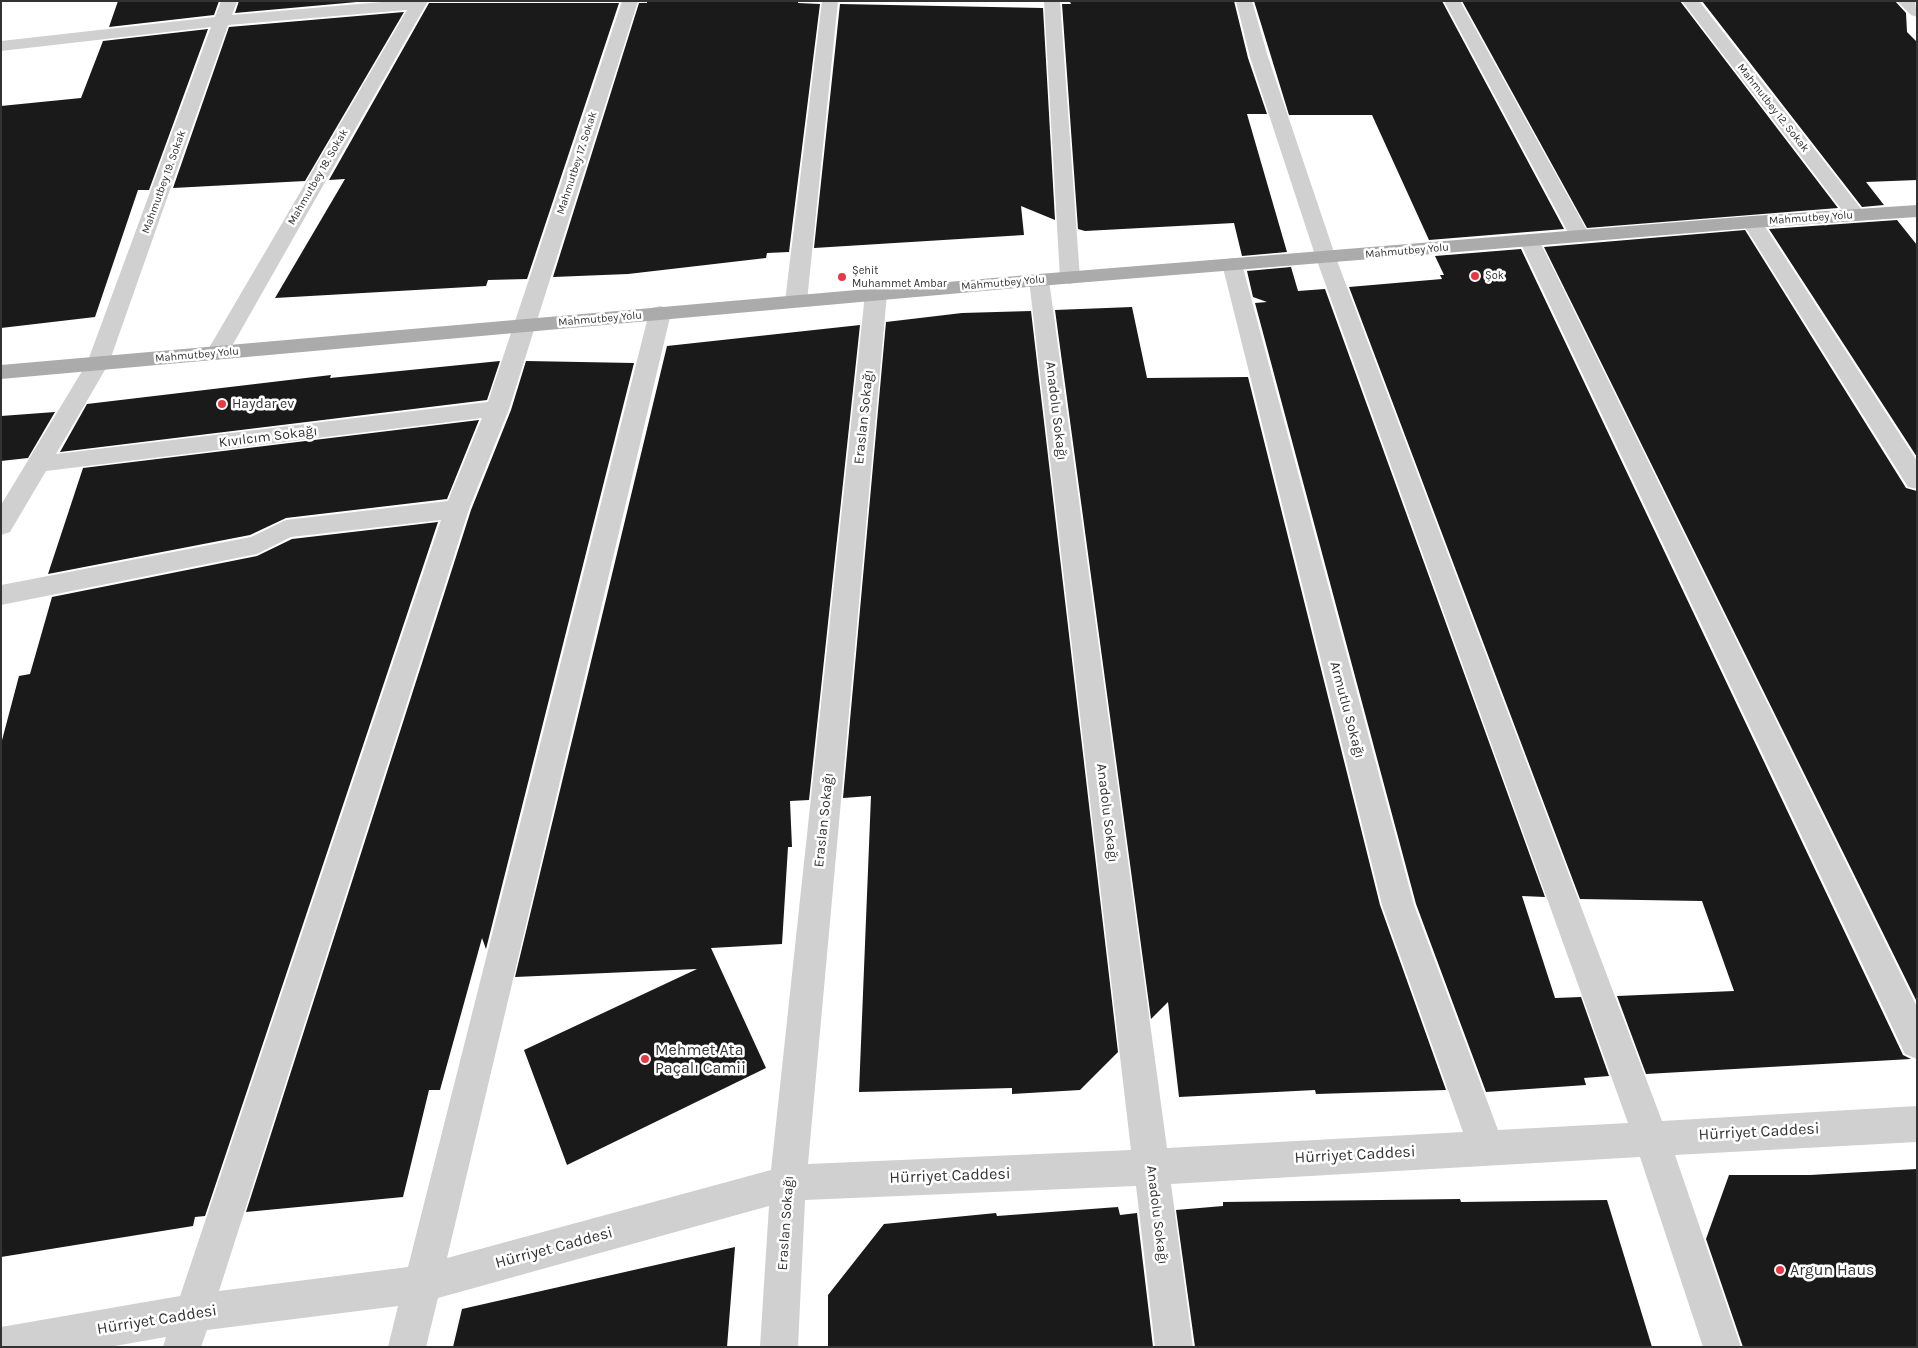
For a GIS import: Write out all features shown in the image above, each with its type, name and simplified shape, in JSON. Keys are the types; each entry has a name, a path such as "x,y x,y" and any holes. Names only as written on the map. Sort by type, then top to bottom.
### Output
{"main road":[{"name":"Mahmutbey Yolu","path":"1,372 1039,280 1855,214 1915,213"}],"street":[{"name":"Mahmutbey 19. Sokak","path":"1,526 98,363 229,1"},
{"name":"Mahmutbey 17. Sokak","path":"182,1347 457,509 497,409 630,1"},
{"path":"796,301 830,1"},
{"path":"1052,1 1070,278"},
{"path":"1244,1 1259,57 1326,258 1651,1138 1722,1347"},
{"path":"1452,1 1580,236"},
{"name":"Mahmutbey 12. Sokak","path":"1690,1 1855,214"},
{"path":"1905,1 1917,12"},
{"path":"1,46 222,21 419,3"},
{"name":"Mahmutbey 18. Sokak","path":"217,353 419,3"},
{"path":"1752,222 1917,481"},
{"path":"1530,240 1917,1043"},
{"name":"Armutlu Sokağı","path":"1232,264 1398,905 1487,1148"},
{"name":"Anadolu Sokağı","path":"1039,280 1174,1347"},
{"name":"Eraslan Sokağı","path":"779,1347 788,1183 876,294"},
{"path":"407,1347 660,313"},
{"name":"Kıvılcım Sokağı","path":"39,464 497,409"},
{"path":"1,595 256,546 286,529 457,509"},
{"name":"Hürriyet Caddesi","path":"1,1346 194,1313 421,1284 788,1183 1151,1167 1917,1124"}],"building":[{"path":"118,1 219,1 214,15 109,27"},
{"path":"239,1 368,1 235,13"},
{"path":"647,1 798,1 798,3 820,4 789,252 767,253 766,258 628,274 553,277 639,3 647,3"},
{"path":"1234,1 1248,58 1267,114 1247,114 1287,252 1242,256 1234,223 1085,231 1078,229 1062,4 1071,4 1070,2"},
{"path":"1254,1 1442,1 1564,229 1429,240 1372,115 1289,115"},
{"path":"1462,1 1680,1 1838,208 1587,228"},
{"path":"1702,1 1895,1 1906,13 1907,32 1917,42 1917,180 1866,182 1884,205 1862,207"},
{"path":"429,3 619,3 527,279 488,280 486,286 275,298 345,179 329,180"},
{"path":"840,4 1043,8 1055,220 1021,206 1024,235 814,248"},
{"path":"404,12 305,181 173,188 229,27"},
{"path":"208,29 149,190 138,190 95,317 1,328 1,106 81,98 103,41"},
{"path":"1897,220 1917,245 1917,457 1769,229"},
{"path":"1745,230 1906,488 1917,491 1917,1002 1544,247"},
{"path":"1521,249 1903,1055 1911,1059 1646,1074 1617,996 1734,991 1702,901 1580,899 1349,287 1442,279 1440,275 1444,275 1435,256"},
{"path":"1291,267 1298,291 1325,289 1545,897 1522,896 1555,998 1581,997 1609,1076 1584,1078 1586,1085 1486,1092 1416,904 1255,303 1267,302 1253,297 1247,271"},
{"path":"1132,307 1147,378 1248,377 1380,905 1446,1090 1316,1094 1315,1090 1179,1097 1168,1002 1151,1019 1055,310"},
{"path":"1031,311 1118,1052 1080,1090 1012,1094 1012,1088 859,1092 871,796 843,798 886,322 962,313"},
{"path":"860,325 809,800 790,801 792,847 788,847 782,944 711,948 766,1068 567,1165 524,1050 697,969 515,977 667,346"},
{"path":"500,361 487,400 60,452 87,404 331,375 330,378"},
{"path":"526,361 634,363 486,949 482,938 440,1090 429,1090 403,1197 246,1212 471,510 511,410"},
{"path":"55,412 28,458 1,461 1,416"},
{"path":"479,420 447,499 286,518 250,535 48,574 83,468"},
{"path":"438,522 205,1216 195,1217 193,1226 1,1257 1,744 19,676 30,674 52,597 257,556 292,539"},
{"path":"1917,1169 1917,1347 1743,1347 1706,1239 1729,1175 1810,1175"},
{"path":"1460,1199 1461,1202 1607,1200 1652,1347 1195,1347 1176,1210 1223,1206 1223,1202"},
{"path":"1118,1207 1120,1215 1137,1213 1153,1347 828,1347 828,1295 884,1224 996,1213 997,1216"},
{"path":"735,1247 727,1347 453,1347 462,1309"}],"place":[{"name":"Şok","path":"1475,276"},
{"name":"Şehit Muhammet Ambar","path":"842,277"},
{"name":"Haydar ev","path":"222,404"},
{"name":"Mehmet Ata Paçalı Camii","path":"645,1059"},
{"name":"Argun Haus","path":"1780,1270"}]}
